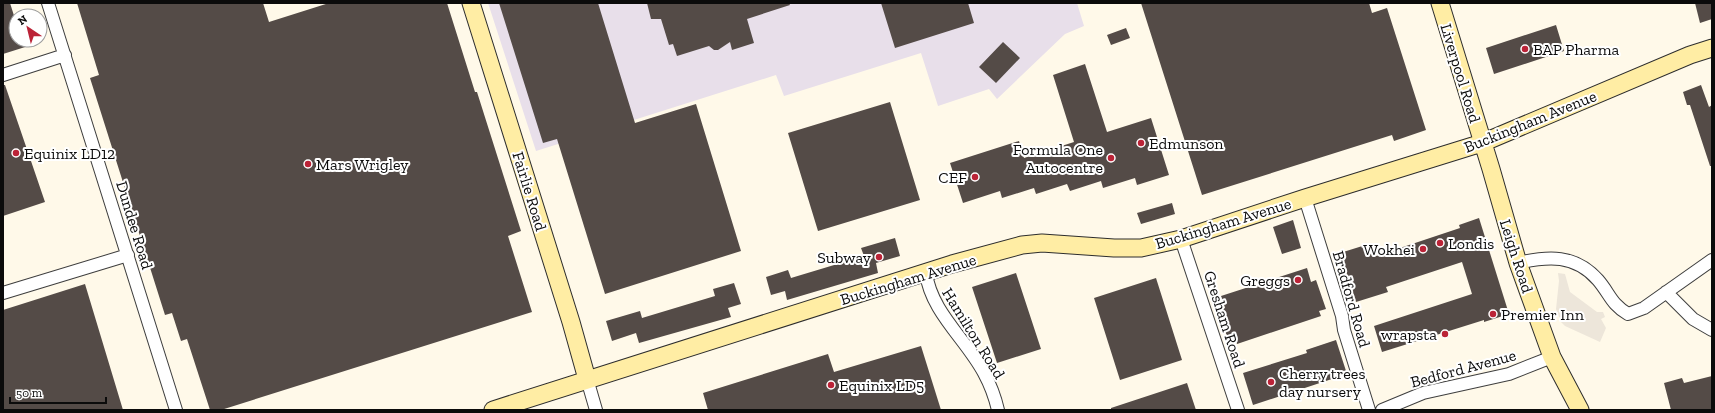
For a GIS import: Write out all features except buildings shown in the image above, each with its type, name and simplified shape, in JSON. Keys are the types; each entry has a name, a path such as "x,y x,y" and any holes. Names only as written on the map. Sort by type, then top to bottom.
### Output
{"street":[{"name":"Dundee Road","path":"48,3 176,410"},
{"name":"Fairlie Road","path":"471,3 587,379"},
{"name":"Liverpool Road","path":"1440,3 1482,143"},
{"name":"Buckingham Avenue","path":"493,410 587,379 751,330 926,273 1022,245 1042,243 1114,248 1142,248 1181,239 1305,198 1482,143 1690,55 1712,48"},
{"path":"3,75 65,55"},
{"name":"Leigh Road","path":"1482,143 1518,263 1552,357 1580,410"},
{"name":"Bradford Road","path":"1305,198 1342,316 1344,330 1369,410"},
{"name":"Gresham Road","path":"1181,239 1238,410"},
{"path":"3,293 128,255"},
{"path":"1518,263 1541,257 1569,260 1582,267 1597,280 1616,307 1628,314 1644,308 1712,260"},
{"name":"Hamilton Road","path":"926,273 928,287 935,302 983,372 998,410"},
{"path":"1666,292 1692,318 1712,330"},
{"name":"Bedford Avenue","path":"1382,410 1423,393 1509,374 1552,357"},
{"path":"587,379 596,410"}],"shaded area":[{"path":"488,3 1077,3 1084,26 1065,34 997,99 989,89 938,106 921,53 784,96 776,75 536,151"},
{"path":"1558,273 1565,274 1570,292 1597,312 1603,312 1605,317 1601,319 1606,328 1600,342 1565,326 1561,322 1556,309 1559,281"}],"place":[{"name":"BAP Pharma","path":"1525,49"},
{"name":"Edmunson","path":"1141,143"},
{"name":"Equinix LD12","path":"16,153"},
{"name":"Formula One Autocentre","path":"1111,158"},
{"name":"Mars Wrigley","path":"308,164"},
{"name":"CEF","path":"975,177"},
{"name":"Londis","path":"1440,243"},
{"name":"Wokhei","path":"1423,249"},
{"name":"Subway","path":"879,257"},
{"name":"Greggs","path":"1298,280"},
{"name":"Premier Inn","path":"1493,314"},
{"name":"wrapsta","path":"1445,334"},
{"name":"Cherry trees day nursery","path":"1271,382"},
{"name":"Equinix LD5","path":"831,385"}]}
